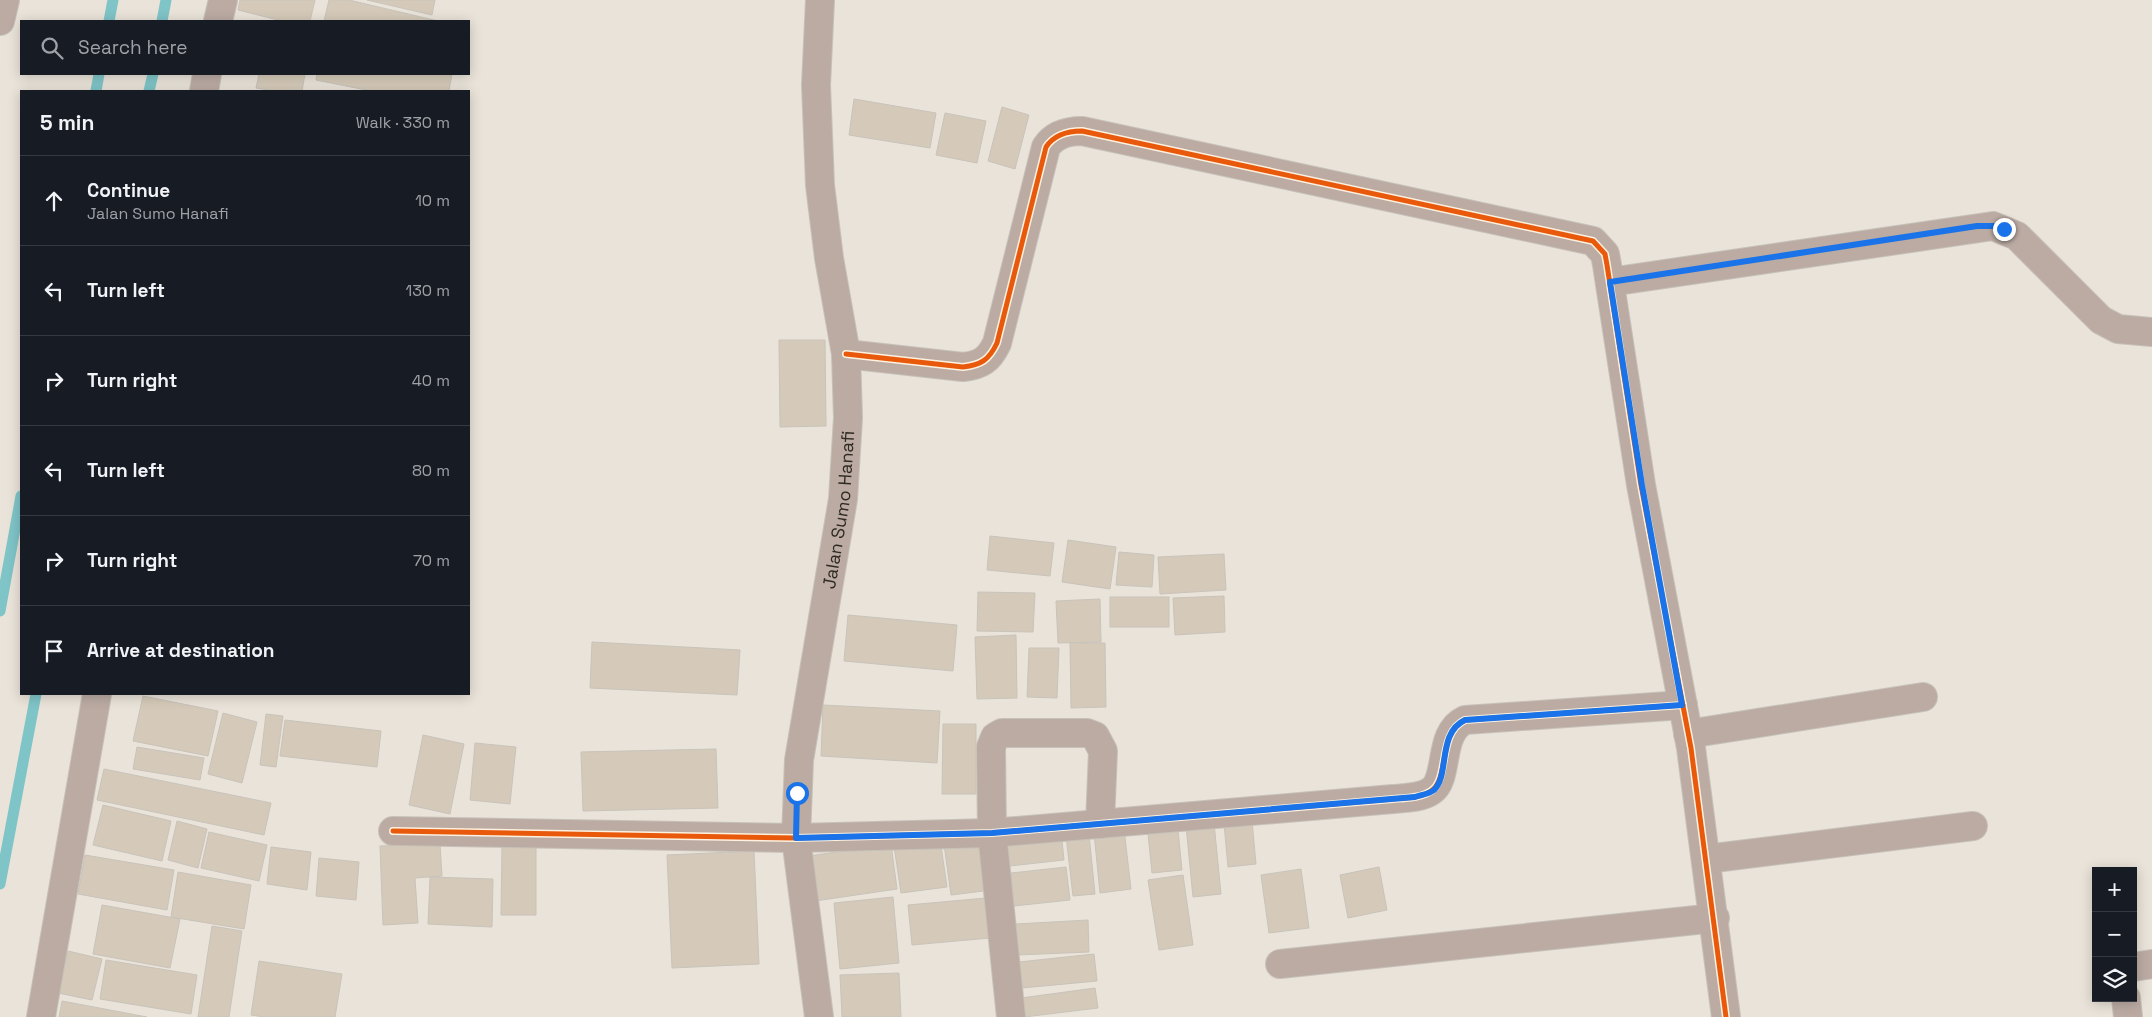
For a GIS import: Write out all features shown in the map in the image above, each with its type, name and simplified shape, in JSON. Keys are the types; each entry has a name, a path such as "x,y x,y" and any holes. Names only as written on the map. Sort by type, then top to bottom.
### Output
{"street":[{"path":"0,21 5,0"},
{"path":"218,20 223,0"},
{"name":"Jalan Sumo Hanafi","path":"819,1017 796,838 799,760 843,500 848,418 846,354 829,258 820,185 816,85 820,0"},
{"path":"204,90 207,75"},
{"path":"846,354 962,367 980,364 986,360 997,343 1046,147 1050,140 1072,131 1082,130 1588,239 1598,244 1605,254 1642,485 1688,734 1715,918 1726,1017"},
{"path":"1610,282 1993,226 2017,236 2102,320 2118,329 2152,332"},
{"path":"41,1017 98,695"},
{"path":"1688,734 1923,697"},
{"path":"393,831 796,838 992,833 1415,797 1427,794 1436,787 1451,732 1457,724 1465,720 1682,705"},
{"path":"1010,1017 992,833 991,747 995,737 1002,733 1087,733 1095,736 1103,751 1100,824"},
{"path":"1706,859 1973,826"},
{"path":"1280,964 1715,918"},
{"path":"2137,966 2152,964"},
{"path":"2126,1002 2128,1017"}],"building":[{"path":"240,0 315,0 310,20 278,20 238,10"},
{"path":"329,0 349,0 434,20 324,20"},
{"path":"367,0 435,0 432,15"},
{"path":"259,75 305,75 302,90 256,88"},
{"path":"317,75 452,75 449,90 366,90 316,80"},
{"path":"854,99 936,113 930,148 849,135"},
{"path":"1002,107 1029,115 1015,169 988,161"},
{"path":"945,113 986,121 977,163 936,155"},
{"path":"779,340 825,340 826,426 780,427"},
{"path":"990,536 1054,543 1050,576 987,570"},
{"path":"1068,540 1116,547 1110,589 1062,582"},
{"path":"1119,552 1154,555 1152,587 1116,585"},
{"path":"1224,554 1226,590 1160,594 1158,557"},
{"path":"978,592 1035,593 1033,632 977,631"},
{"path":"1224,596 1225,632 1175,635 1173,598"},
{"path":"1110,597 1169,597 1169,627 1110,627"},
{"path":"1100,599 1101,642 1058,643 1056,601"},
{"path":"848,615 957,625 953,671 844,661"},
{"path":"1016,635 1017,698 977,699 975,637"},
{"path":"592,642 740,650 737,695 590,688"},
{"path":"1070,643 1105,643 1106,707 1071,708"},
{"path":"1029,648 1059,648 1057,698 1027,697"},
{"path":"143,696 218,711 208,756 133,741"},
{"path":"823,705 940,711 937,763 821,756"},
{"path":"223,713 257,722 242,783 208,774"},
{"path":"266,714 283,716 276,767 260,765"},
{"path":"285,720 381,731 377,767 280,756"},
{"path":"943,724 976,724 976,794 942,794"},
{"path":"423,735 464,744 450,814 409,805"},
{"path":"475,743 516,747 510,804 470,800"},
{"path":"137,747 204,758 200,780 133,769"},
{"path":"716,749 718,808 583,811 581,752"},
{"path":"104,769 271,803 264,835 97,800"},
{"path":"103,805 171,821 162,861 93,845"},
{"path":"1177,820 1182,870 1152,873 1147,824"},
{"path":"177,821 207,829 198,868 168,860"},
{"path":"1252,821 1256,864 1228,867 1224,824"},
{"path":"1214,823 1221,894 1193,897 1186,826"},
{"path":"1124,829 1131,889 1100,893 1094,833"},
{"path":"1061,831 1064,860 1001,867 997,837"},
{"path":"209,832 267,845 259,881 201,868"},
{"path":"1089,834 1095,894 1073,896 1066,836"},
{"path":"940,839 947,887 901,893 894,846"},
{"path":"986,839 992,890 951,895 944,844"},
{"path":"440,844 442,876 415,878 418,923 383,925 380,846"},
{"path":"891,844 897,889 815,901 809,856"},
{"path":"502,846 536,846 536,915 501,915"},
{"path":"271,847 311,852 307,890 267,884"},
{"path":"754,851 759,964 672,968 667,855"},
{"path":"85,855 174,870 167,910 78,894"},
{"path":"319,858 359,862 356,900 316,896"},
{"path":"1066,867 1070,900 1014,906 1011,873"},
{"path":"1379,867 1387,910 1348,918 1340,875"},
{"path":"1301,869 1309,928 1269,933 1261,875"},
{"path":"178,872 251,885 244,929 171,917"},
{"path":"1183,875 1193,945 1159,950 1148,880"},
{"path":"430,877 493,879 492,927 428,924"},
{"path":"893,897 899,963 840,969 834,903"},
{"path":"986,898 990,938 912,945 908,905"},
{"path":"102,905 180,919 170,968 93,954"},
{"path":"1088,920 1089,952 1017,955 1016,924"},
{"path":"212,926 242,931 229,1017 198,1017"},
{"path":"68,951 102,959 92,1000 58,993"},
{"path":"1094,954 1097,981 1022,988 1019,962"},
{"path":"106,960 197,975 191,1014 100,999"},
{"path":"259,961 342,974 335,1017 264,1017 251,1015"},
{"path":"899,973 901,1017 842,1017 840,975"},
{"path":"1095,988 1098,1008 1024,1017 1021,998"},
{"path":"62,1001 147,1017 59,1017"}],"waterway":[{"path":"109,20 113,0"},
{"path":"162,20 166,0"},
{"path":"96,90 99,75"},
{"path":"149,90 153,75"},
{"path":"0,611 20,501"},
{"path":"0,884 36,695"}],"cycle path":[{"path":"846,354 963,367 984,361 991,354 997,343 1046,147 1061,134 1071,132 1082,131 1593,241 1605,254 1641,485 1691,748 1726,1017"},
{"path":"393,831 796,838 992,833 1408,798 1427,793 1437,785 1451,735 1456,726 1465,720 1683,705"}],"route":[{"path":"797,793 796,838 992,833 1415,797 1427,794 1436,787 1451,732 1457,724 1465,720 1682,705 1642,485 1610,282 1977,226 1993,226 2004,229"}]}
